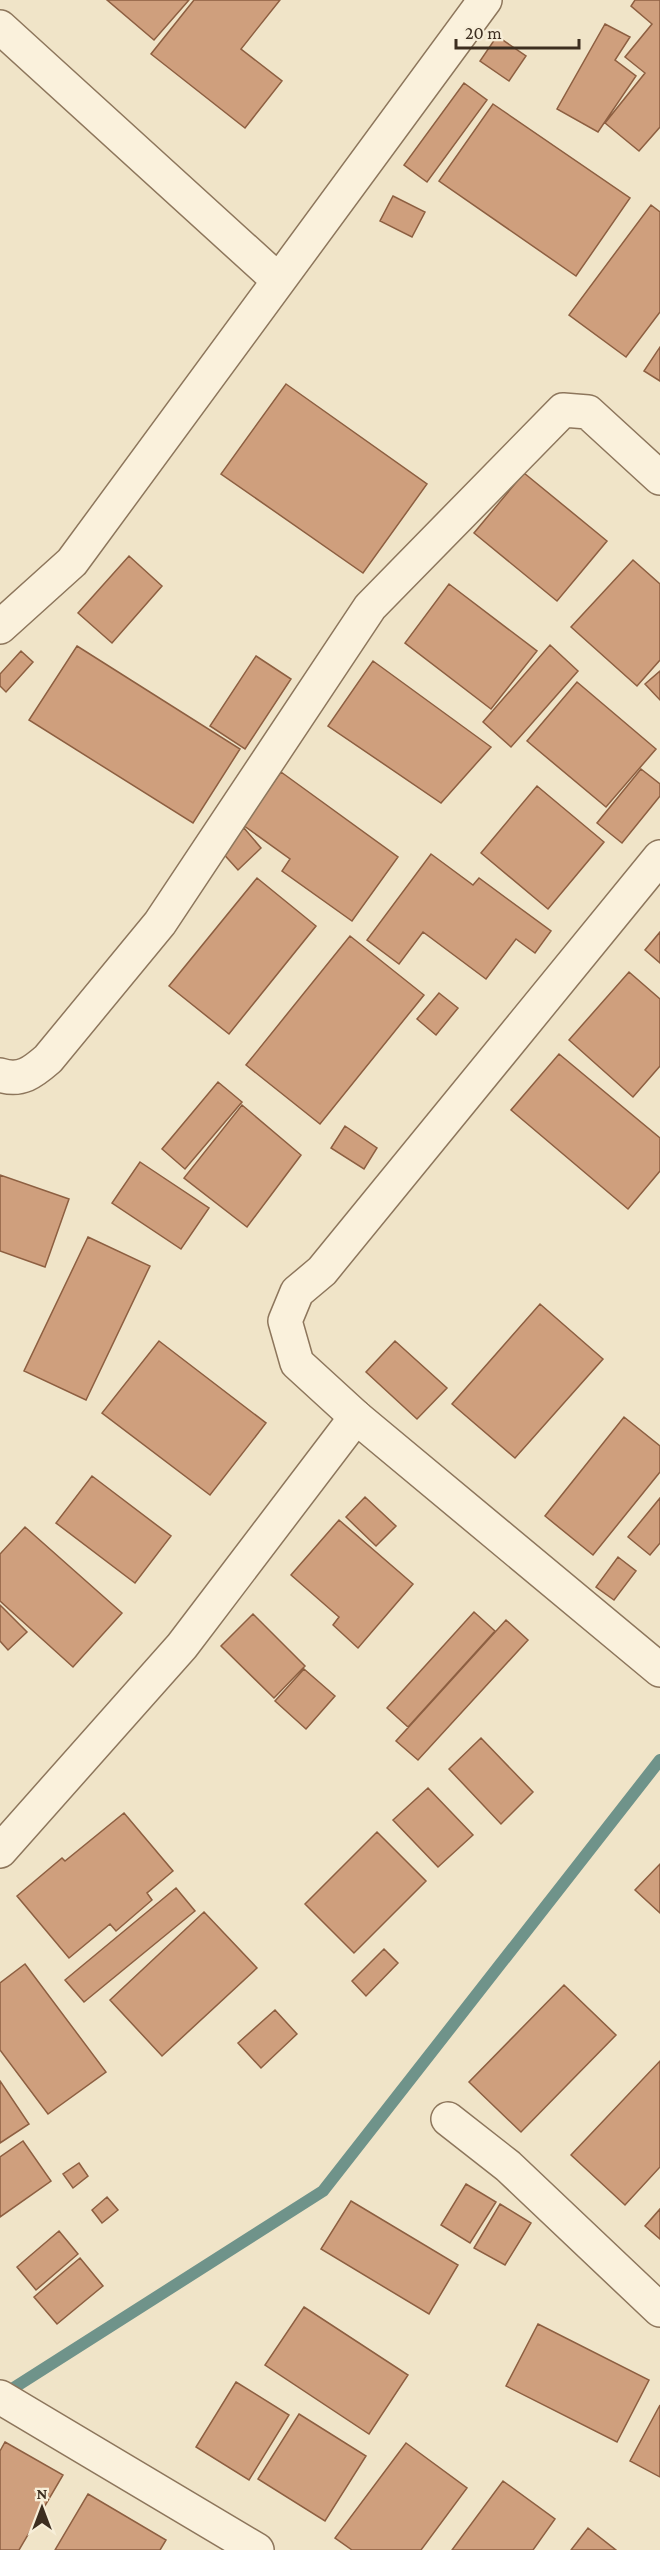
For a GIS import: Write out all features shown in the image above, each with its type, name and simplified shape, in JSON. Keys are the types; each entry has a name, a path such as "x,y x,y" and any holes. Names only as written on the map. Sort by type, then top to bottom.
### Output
{"street":[{"path":"0,627 72,562 177,422 278,280 484,0"},
{"path":"0,27 278,280"},
{"path":"0,1075 11,1079 30,1074 48,1059 160,923 370,607 563,410 588,412 660,478"},
{"path":"660,857 322,1270 297,1292 285,1322 297,1363 356,1417 660,1670"},
{"path":"0,1851 182,1646 356,1417"},
{"path":"448,2119 508,2166 660,2310"},
{"path":"0,2397 258,2550"}],"building":[{"path":"107,0 189,0 154,40"},
{"path":"194,0 280,0 241,49 282,81 245,128 151,54"},
{"path":"635,0 660,0 660,127 639,151 605,123 645,73 625,57 652,24 631,6"},
{"path":"605,24 630,37 615,60 636,76 598,132 557,109"},
{"path":"497,36 526,56 509,81 480,61"},
{"path":"464,83 487,100 427,182 404,165"},
{"path":"493,104 630,198 576,276 439,181"},
{"path":"393,196 425,212 412,237 380,221"},
{"path":"651,205 660,212 660,312 626,357 569,315"},
{"path":"660,347 660,381 644,371"},
{"path":"286,384 427,484 363,573 221,474"},
{"path":"524,473 607,541 557,601 474,533"},
{"path":"129,556 162,586 112,643 78,613"},
{"path":"633,560 660,584 660,660 637,686 571,627"},
{"path":"449,584 537,651 491,709 405,643"},
{"path":"550,645 578,671 511,747 483,722"},
{"path":"77,646 240,749 193,823 29,720"},
{"path":"21,651 33,662 6,692 0,686 0,674"},
{"path":"256,656 291,679 245,749 210,726"},
{"path":"373,661 491,747 441,803 328,726"},
{"path":"660,671 660,700 645,684"},
{"path":"577,682 656,749 606,807 527,741"},
{"path":"641,769 660,784 660,796 622,843 597,823"},
{"path":"281,772 398,857 352,921 282,871 290,859 243,825"},
{"path":"537,786 604,842 548,909 481,853"},
{"path":"244,828 261,848 238,870 220,850"},
{"path":"431,854 473,885 479,878 551,931 535,953 516,939 486,979 423,932 399,964 367,940"},
{"path":"257,878 316,926 229,1034 169,986"},
{"path":"660,932 660,963 645,950"},
{"path":"350,936 424,995 320,1124 246,1065"},
{"path":"629,972 660,999 660,1066 633,1097 569,1040"},
{"path":"439,993 458,1008 436,1035 417,1019"},
{"path":"559,1054 660,1138 660,1171 628,1209 511,1110"},
{"path":"218,1082 242,1102 185,1169 162,1149"},
{"path":"242,1105 301,1155 247,1227 184,1178"},
{"path":"345,1126 377,1148 364,1169 331,1148"},
{"path":"140,1162 209,1208 181,1249 112,1203"},
{"path":"0,1175 69,1199 45,1267 0,1251"},
{"path":"88,1237 150,1266 86,1400 24,1371"},
{"path":"540,1304 603,1359 515,1458 452,1404"},
{"path":"159,1341 266,1423 210,1495 102,1413"},
{"path":"395,1341 447,1388 417,1419 366,1372"},
{"path":"624,1417 660,1446 660,1472 593,1555 545,1516"},
{"path":"92,1476 171,1536 135,1583 56,1523"},
{"path":"365,1497 396,1526 376,1546 346,1517"},
{"path":"660,1498 660,1543 650,1555 628,1537"},
{"path":"339,1520 413,1584 358,1648 333,1625 339,1617 291,1575"},
{"path":"25,1527 122,1613 73,1667 0,1601 0,1554"},
{"path":"618,1557 636,1571 614,1600 596,1587"},
{"path":"0,1605 27,1632 8,1650 0,1641"},
{"path":"474,1612 495,1631 408,1727 387,1708"},
{"path":"253,1614 305,1666 274,1698 221,1646"},
{"path":"506,1620 528,1640 418,1760 396,1741"},
{"path":"304,1669 335,1696 306,1729 275,1701"},
{"path":"481,1738 533,1792 501,1824 449,1769"},
{"path":"428,1788 473,1835 438,1867 393,1820"},
{"path":"124,1813 173,1871 147,1893 152,1900 116,1931 110,1924 69,1958 17,1896 62,1858 65,1861"},
{"path":"377,1832 426,1881 354,1953 305,1904"},
{"path":"660,1864 660,1913 635,1890"},
{"path":"176,1888 195,1911 84,2002 65,1980"},
{"path":"204,1912 257,1968 162,2056 110,2000"},
{"path":"384,1949 398,1963 366,1996 352,1981"},
{"path":"25,1964 106,2072 48,2114 0,2050 0,1983"},
{"path":"564,1985 616,2035 521,2132 469,2082"},
{"path":"275,2010 297,2034 261,2068 238,2043"},
{"path":"660,2061 660,2167 625,2205 571,2155"},
{"path":"0,2081 29,2124 0,2143"},
{"path":"23,2141 51,2181 0,2217 0,2157"},
{"path":"79,2163 88,2176 73,2188 63,2174"},
{"path":"466,2184 496,2202 470,2243 441,2225"},
{"path":"107,2197 118,2210 102,2223 92,2210"},
{"path":"351,2201 458,2265 429,2314 321,2249"},
{"path":"500,2204 531,2223 505,2265 474,2248"},
{"path":"660,2209 660,2239 645,2226"},
{"path":"59,2231 78,2254 36,2290 17,2267"},
{"path":"80,2258 103,2286 57,2324 34,2297"},
{"path":"304,2307 408,2375 369,2434 265,2365"},
{"path":"538,2324 649,2380 617,2442 506,2386"},
{"path":"236,2382 289,2415 249,2480 196,2447"},
{"path":"660,2405 660,2477 630,2461"},
{"path":"299,2414 366,2456 325,2521 258,2479"},
{"path":"5,2442 63,2475 19,2550 0,2550 0,2451"},
{"path":"406,2443 467,2488 421,2550 352,2550 335,2538"},
{"path":"503,2481 555,2519 533,2550 452,2550"},
{"path":"88,2494 166,2540 160,2550 55,2550"},
{"path":"588,2528 616,2550 571,2550"}],"waterway":[{"path":"1,2396 323,2191 660,1760"}]}
